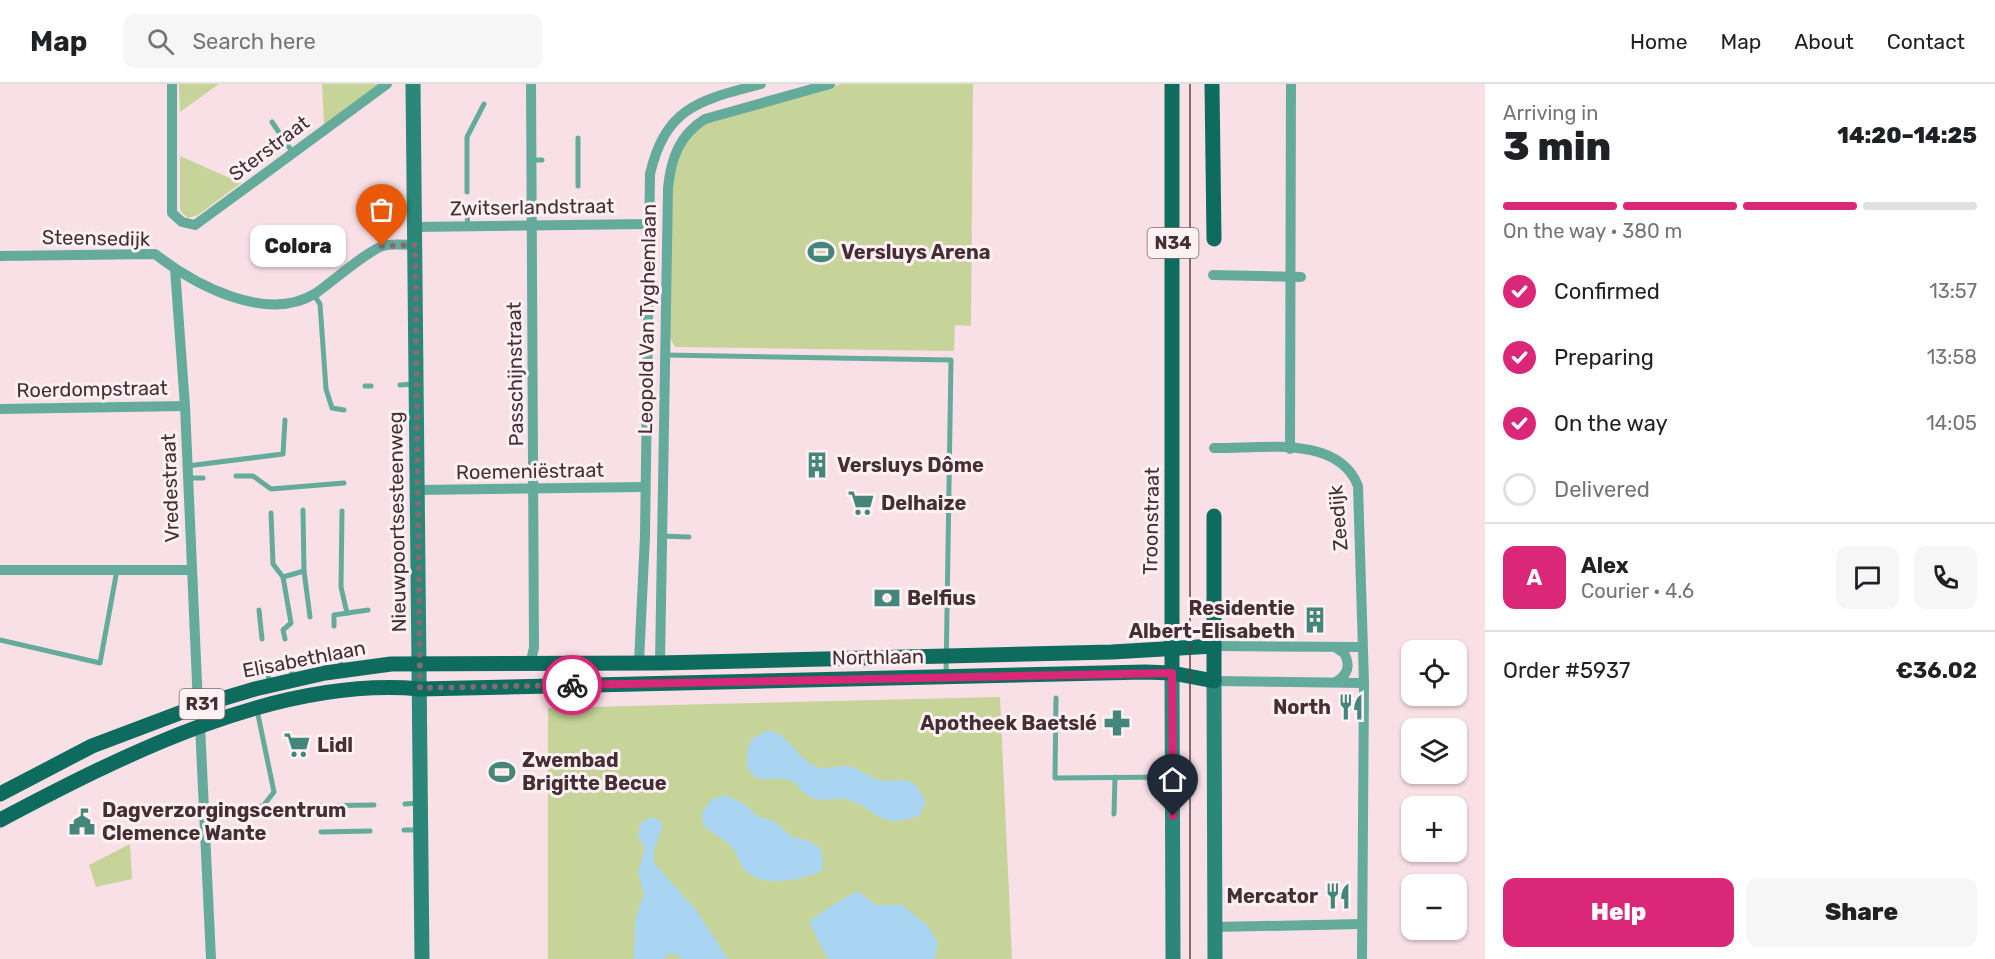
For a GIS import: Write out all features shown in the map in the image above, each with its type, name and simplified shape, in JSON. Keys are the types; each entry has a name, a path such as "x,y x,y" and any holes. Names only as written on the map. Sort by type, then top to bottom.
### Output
{"main road":[{"name":"Troonstraat","path":"1172,84 1172,673"},
{"name":"N34","path":"1212,84 1214,239"},
{"path":"1214,516 1214,681"},
{"name":"Northlaan","path":"420,664 660,663 1214,646"},
{"name":"Elisabethlaan","path":"0,794 92,746 198,706 293,680 391,664 420,664"},
{"name":"Northlaan","path":"420,688 1172,673 1214,681"},
{"name":"Elisabethlaan","path":"0,820 94,770 200,725 305,696 383,686 420,688"},
{"name":"R31","path":"198,706 200,725"}],"street":[{"name":"Sterstraat","path":"172,84 172,213 182,222 195,225 387,84"},
{"name":"Nieuwpoortsesteenweg","path":"413,84 420,688 412,803 421,830 422,959"},
{"name":"Passchijnstraat","path":"530,664 534,648 531,225 537,160 531,84"},
{"name":"Leopold Van Tyghemlaan","path":"639,662 645,536 650,174 660,141 676,119 711,98 761,84"},
{"name":"Leopold Van Tyghemlaan","path":"660,663 664,356 668,188 672,157 679,144 696,124 719,114 830,84"},
{"path":"1290,449 1296,277 1291,84"},
{"name":"Zwitserlandstraat","path":"415,227 468,221 531,225 649,224"},
{"name":"Steensedijk","path":"0,256 155,254 175,269 208,285 256,303 278,304 300,301 314,294 382,246 415,245"},
{"name":"Vredestraat","path":"175,269 185,406 198,706"},
{"path":"1213,275 1296,277"},
{"name":"Roerdompstraat","path":"0,409 185,406"},
{"name":"Zeedijk","path":"1214,448 1315,450 1333,456 1346,465 1358,486 1364,683 1362,959"},
{"name":"Roemeniëstraat","path":"417,490 644,487"},
{"path":"0,570 191,570"},
{"name":"Northlaan","path":"1214,646 1362,647"},
{"path":"1335,647 1344,652 1348,668 1345,676 1336,682"},
{"name":"Troonstraat","path":"1172,673 1173,959"},
{"path":"1214,681 1215,959"},
{"name":"Northlaan","path":"1214,681 1364,683"},
{"path":"200,725 211,959"},
{"path":"1215,927 1362,924"}],"lane":[{"path":"467,192 467,137 483,104"},
{"path":"272,122 293,153"},
{"path":"578,138 575,160 578,186"},
{"path":"314,294 320,304 326,390 332,408 344,410"},
{"path":"664,356 951,360 946,677"},
{"path":"400,385 416,384"},
{"path":"187,466 283,454 285,420"},
{"path":"236,476 254,476 271,489 344,483"},
{"path":"188,478 203,478"},
{"path":"303,510 304,571 310,617"},
{"path":"342,511 341,587 347,613"},
{"path":"271,513 273,564 283,577 291,623 283,630 285,639"},
{"path":"662,536 689,537"},
{"path":"0,640 26,644 100,663 117,570"},
{"path":"283,577 304,571"},
{"path":"258,610 262,639"},
{"path":"334,626 334,615 368,610"},
{"path":"338,653 342,671"},
{"path":"290,661 293,680"},
{"path":"266,666 270,686"},
{"path":"1056,698 1054,778 1173,777"},
{"path":"205,810 263,806 274,792 257,710"},
{"path":"1114,814 1115,777"},
{"path":"301,806 374,805"},
{"path":"404,830 421,830"},
{"path":"321,832 370,831"}],"green space":[{"path":"179,84 219,84 180,112"},
{"path":"322,84 380,84 324,124"},
{"name":"Versluys Arena","path":"841,84 973,84 971,326 955,325 954,351 675,347 669,336 671,178 682,146 695,130 723,116 764,103"},
{"path":"180,156 241,183 198,215 188,218 181,212 180,206"},
{"path":"1000,697 1012,959 548,959 548,708"},
{"path":"130,844 132,879 96,887 89,865"}],"water":[{"path":"768,730 783,737 806,760 820,768 847,766 876,779 910,782 915,785 925,802 920,815 905,820 885,819 855,802 844,799 822,800 808,796 787,779 756,777 747,766 748,749 751,740"},
{"path":"726,795 744,804 757,816 774,821 792,837 809,841 820,848 823,858 822,871 784,881 764,880 747,872 730,845 703,825 702,813 712,799"},
{"path":"652,817 661,821 662,828 654,849 654,863 696,910 728,959 681,959 676,954 666,955 664,959 634,959 635,920 644,894 638,871 645,849 638,835 641,823"},
{"path":"858,891 876,905 902,905 928,926 938,943 935,959 828,959 809,922"}],"tram line":[{"path":"1190,84 1190,959"}],"way so far":[{"path":"382,246 415,245 420,688 572,685"}],"place":[{"name":"Colora","path":"382,246"},
{"name":"Versluys Arena","path":"821,252"},
{"name":"Versluys Dôme","path":"817,465"},
{"name":"Delhaize","path":"861,503"},
{"name":"Belfius","path":"887,598"},
{"name":"Residentie Albert-Elisabeth","path":"1315,620"},
{"name":"North","path":"1351,707"},
{"name":"Apotheek Baetslé","path":"1117,723"},
{"name":"Lidl","path":"297,745"},
{"name":"Zwembad Brigitte Becue","path":"502,772"},
{"name":"Dagverzorgingscentrum Clemence Wante","path":"82,822"},
{"name":"Mercator","path":"1338,896"}],"route":[{"path":"572,685 1172,673 1173,816"}]}
